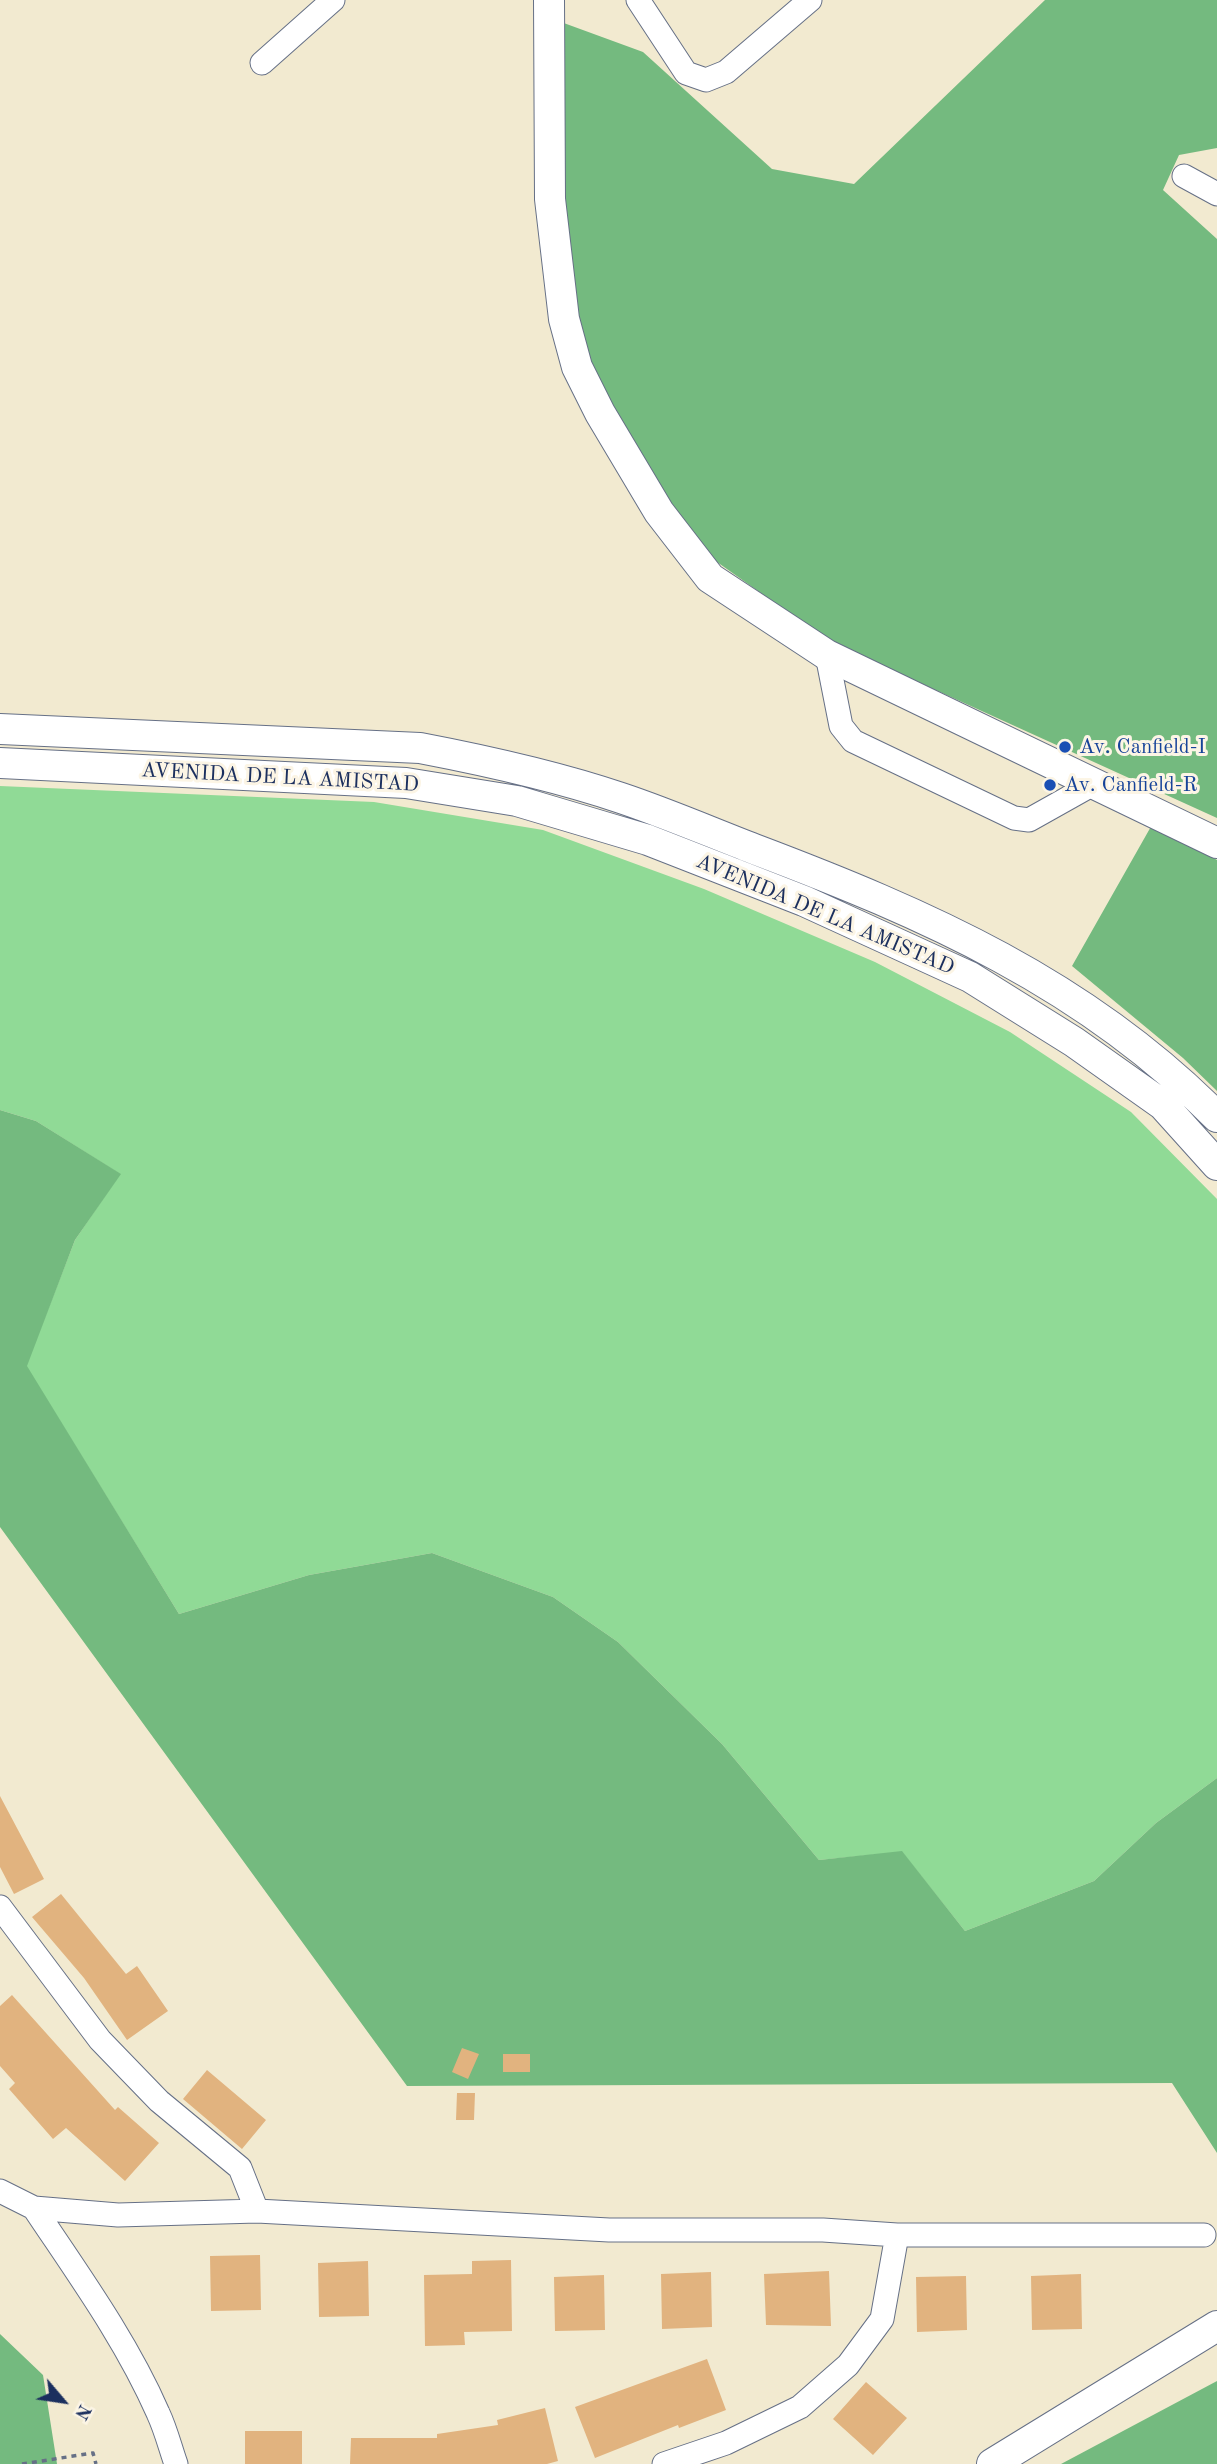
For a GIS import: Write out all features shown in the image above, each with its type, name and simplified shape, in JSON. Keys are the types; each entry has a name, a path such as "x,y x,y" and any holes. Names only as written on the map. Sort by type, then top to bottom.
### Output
{"main road":[{"path":"549,0 550,199 564,319 577,367 600,413 659,512 710,578 827,655 1217,843"},
{"name":"AVENIDA DE LA AMISTAD","path":"0,729 420,748 483,760 620,798 874,894 1006,958 1104,1020 1177,1076 1217,1117"},
{"name":"AVENIDA DE LA AMISTAD","path":"0,763 406,783 517,802 648,841 804,901 970,977 1074,1042 1163,1105 1217,1165"},
{"path":"992,2464 1217,2326"}],"street":[{"path":"262,63 333,0"},
{"path":"638,0 686,73 706,79 726,72 810,0"},
{"path":"1184,176 1217,194"},
{"path":"827,655 841,726 853,741 890,759 1014,818 1029,820 1095,783"},
{"path":"0,1907 100,2040 159,2101 240,2168 257,2211"},
{"path":"0,2191 34,2208 118,2215 257,2211 609,2230 823,2230 897,2235 1204,2235"},
{"path":"34,2208 86,2286 137,2371 159,2415 176,2464"},
{"path":"664,2464 726,2443 800,2407 848,2365 882,2319 897,2235"}],"path":[{"path":"22,2464 93,2453 96,2464"}],"green space":[{"path":"1045,0 1217,0 1217,148 1179,155 1163,190 1217,239 1217,818 830,642 717,562 668,507 594,388 563,240 561,22 643,52 772,169 854,184"},
{"path":"0,786 374,802 543,830 704,889 875,962 1010,1032 1131,1112 1217,1199 1217,1778 1156,1823 1094,1881 965,1931 902,1852 819,1860 722,1744 618,1642 553,1597 432,1553 309,1575 179,1614 26,1366 75,1240 120,1174 36,1121 0,1110"},
{"path":"1153,823 1217,860 1217,1091 1183,1058 1072,966"},
{"path":"0,1110 36,1121 121,1174 75,1240 27,1366 179,1614 309,1575 432,1553 553,1597 618,1642 722,1744 819,1860 902,1851 965,1931 1094,1881 1156,1823 1217,1778 1217,2153 1172,2083 407,2086 0,1527"},
{"path":"0,2334 43,2375 57,2464 0,2464"},
{"path":"1217,2381 1217,2464 1061,2464"}],"building":[{"path":"0,1796 44,1879 14,1894 0,1867"},
{"path":"61,1894 126,1974 137,1966 168,2011 127,2040 84,1978 32,1917"},
{"path":"12,1995 115,2110 118,2107 159,2143 125,2181 66,2128 53,2139 9,2089 15,2083 0,2066 0,2006"},
{"path":"462,2048 479,2054 468,2079 452,2072"},
{"path":"503,2054 530,2054 530,2072 503,2072"},
{"path":"207,2070 266,2120 242,2149 183,2099"},
{"path":"457,2093 475,2093 474,2120 456,2120"},
{"path":"260,2255 261,2310 211,2311 210,2256"},
{"path":"511,2260 512,2331 464,2332 465,2345 425,2346 424,2275 472,2274 472,2261"},
{"path":"368,2261 369,2316 319,2317 318,2263"},
{"path":"829,2271 831,2326 766,2325 764,2274"},
{"path":"711,2272 712,2327 662,2329 661,2274"},
{"path":"1081,2274 1082,2329 1032,2330 1031,2276"},
{"path":"604,2275 605,2330 555,2331 554,2277"},
{"path":"966,2276 967,2330 917,2332 916,2277"},
{"path":"707,2359 726,2410 679,2428 678,2425 595,2458 575,2407"},
{"path":"866,2382 907,2418 873,2455 833,2419"},
{"path":"545,2408 558,2461 547,2464 350,2464 351,2438 437,2438 437,2434 498,2425 497,2420"},
{"path":"245,2431 302,2431 302,2464 245,2464"}],"place":[{"name":"Av. Canfield-I","path":"1065,747"},
{"name":"Av. Canfield-R","path":"1050,785"}]}
